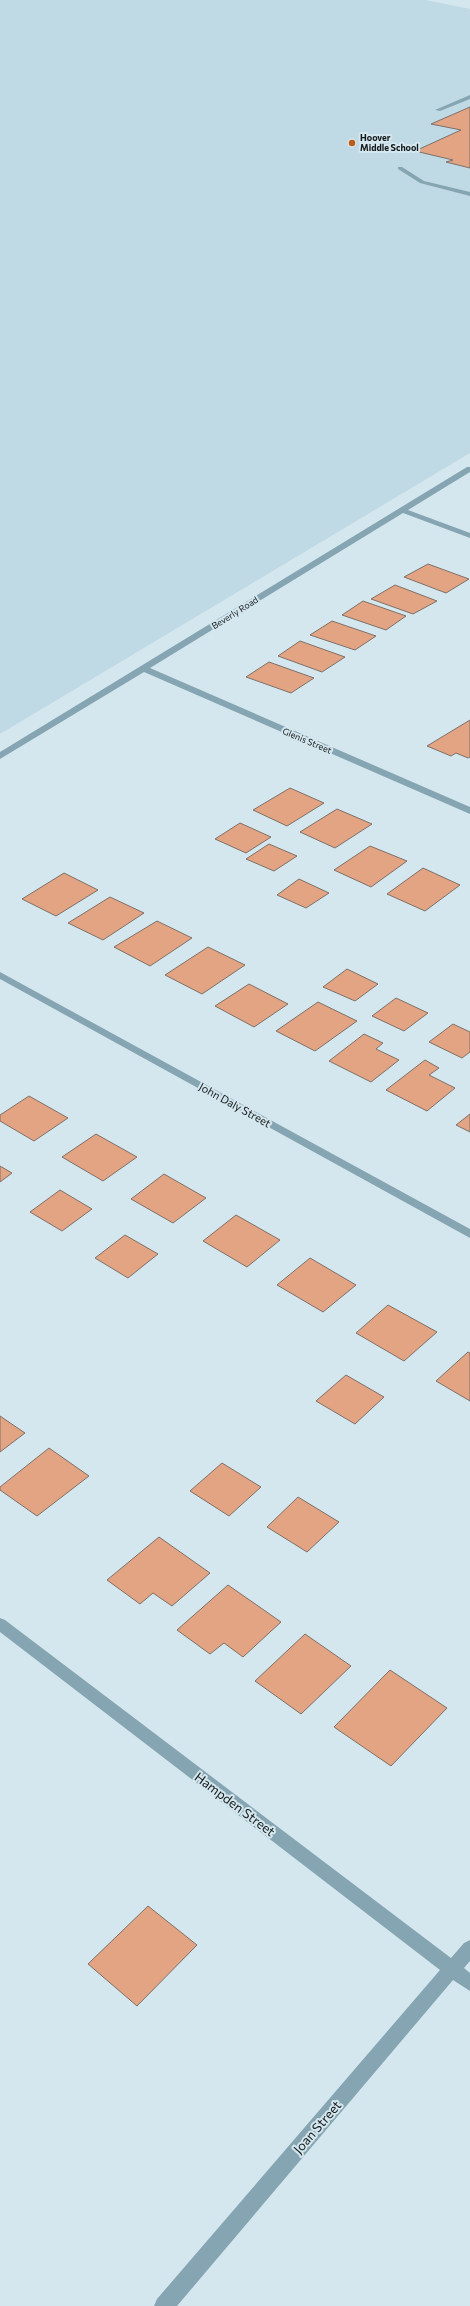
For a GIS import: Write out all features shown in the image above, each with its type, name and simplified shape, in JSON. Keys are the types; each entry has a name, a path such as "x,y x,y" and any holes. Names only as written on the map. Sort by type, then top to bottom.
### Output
{"street":[{"path":"438,110 470,97"},
{"path":"400,168 422,182 470,194"},
{"name":"Beverly Road","path":"0,756 144,670 401,510 470,469"},
{"path":"401,510 470,536"},
{"name":"Glenis Street","path":"144,670 470,811"},
{"name":"John Daly Street","path":"0,975 470,1234"},
{"name":"Hampden Street","path":"0,1624 470,1983"},
{"name":"Joan Street","path":"164,2306 470,1948"}],"shaded area":[{"path":"0,0 426,0 470,9 470,453 0,734"}],"building":[{"path":"470,107 470,168 446,162 453,160 415,151 461,130 431,124"},
{"path":"428,564 469,579 446,593 404,577"},
{"path":"395,585 437,601 413,614 371,599"},
{"path":"363,601 406,616 386,630 342,615"},
{"path":"332,621 376,636 355,650 310,635"},
{"path":"300,641 345,657 322,672 278,656"},
{"path":"269,662 314,678 291,693 246,677"},
{"path":"470,720 470,757 468,758 456,753 451,756 427,746"},
{"path":"290,788 324,803 287,826 253,810"},
{"path":"337,809 372,824 335,848 300,832"},
{"path":"240,823 271,837 246,853 215,839"},
{"path":"269,844 297,856 274,871 246,859"},
{"path":"370,846 407,861 371,887 334,870"},
{"path":"423,868 460,885 425,911 387,894"},
{"path":"64,873 98,890 56,916 22,899"},
{"path":"299,879 329,893 306,908 277,895"},
{"path":"110,897 144,913 103,940 68,923"},
{"path":"157,921 192,938 150,966 114,947"},
{"path":"208,947 245,965 202,994 165,975"},
{"path":"347,969 378,984 355,1001 323,987"},
{"path":"249,984 288,1004 254,1027 215,1006"},
{"path":"396,998 428,1013 404,1031 372,1016"},
{"path":"318,1002 357,1021 315,1051 276,1031"},
{"path":"453,1024 470,1032 470,1052 462,1058 429,1042"},
{"path":"364,1034 383,1043 376,1049 399,1060 371,1082 329,1061"},
{"path":"425,1060 439,1068 429,1075 455,1088 427,1111 386,1090"},
{"path":"29,1096 68,1118 34,1141 0,1121 0,1115"},
{"path":"470,1114 470,1132 456,1125"},
{"path":"96,1134 137,1157 103,1181 62,1157"},
{"path":"0,1166 12,1173 0,1182"},
{"path":"164,1174 206,1198 173,1223 131,1199"},
{"path":"60,1190 92,1209 62,1231 30,1212"},
{"path":"236,1215 280,1240 247,1267 203,1241"},
{"path":"125,1235 158,1254 128,1278 95,1258"},
{"path":"310,1258 356,1285 323,1312 277,1285"},
{"path":"388,1305 437,1332 404,1361 356,1333"},
{"path":"468,1352 470,1353 470,1401 436,1381"},
{"path":"346,1375 384,1397 355,1424 316,1401"},
{"path":"0,1416 25,1433 0,1452"},
{"path":"49,1448 89,1476 37,1516 0,1490 0,1487"},
{"path":"222,1463 261,1487 229,1516 190,1491"},
{"path":"298,1497 339,1522 307,1552 267,1527"},
{"path":"159,1537 210,1573 172,1606 153,1593 140,1604 107,1580"},
{"path":"228,1585 281,1622 243,1657 224,1643 210,1654 177,1630"},
{"path":"305,1634 351,1666 301,1714 255,1681"},
{"path":"390,1670 447,1708 391,1766 334,1727"},
{"path":"148,1906 197,1945 137,2006 88,1964"}],"place":[{"name":"Hoover Middle School","path":"352,143"}]}
